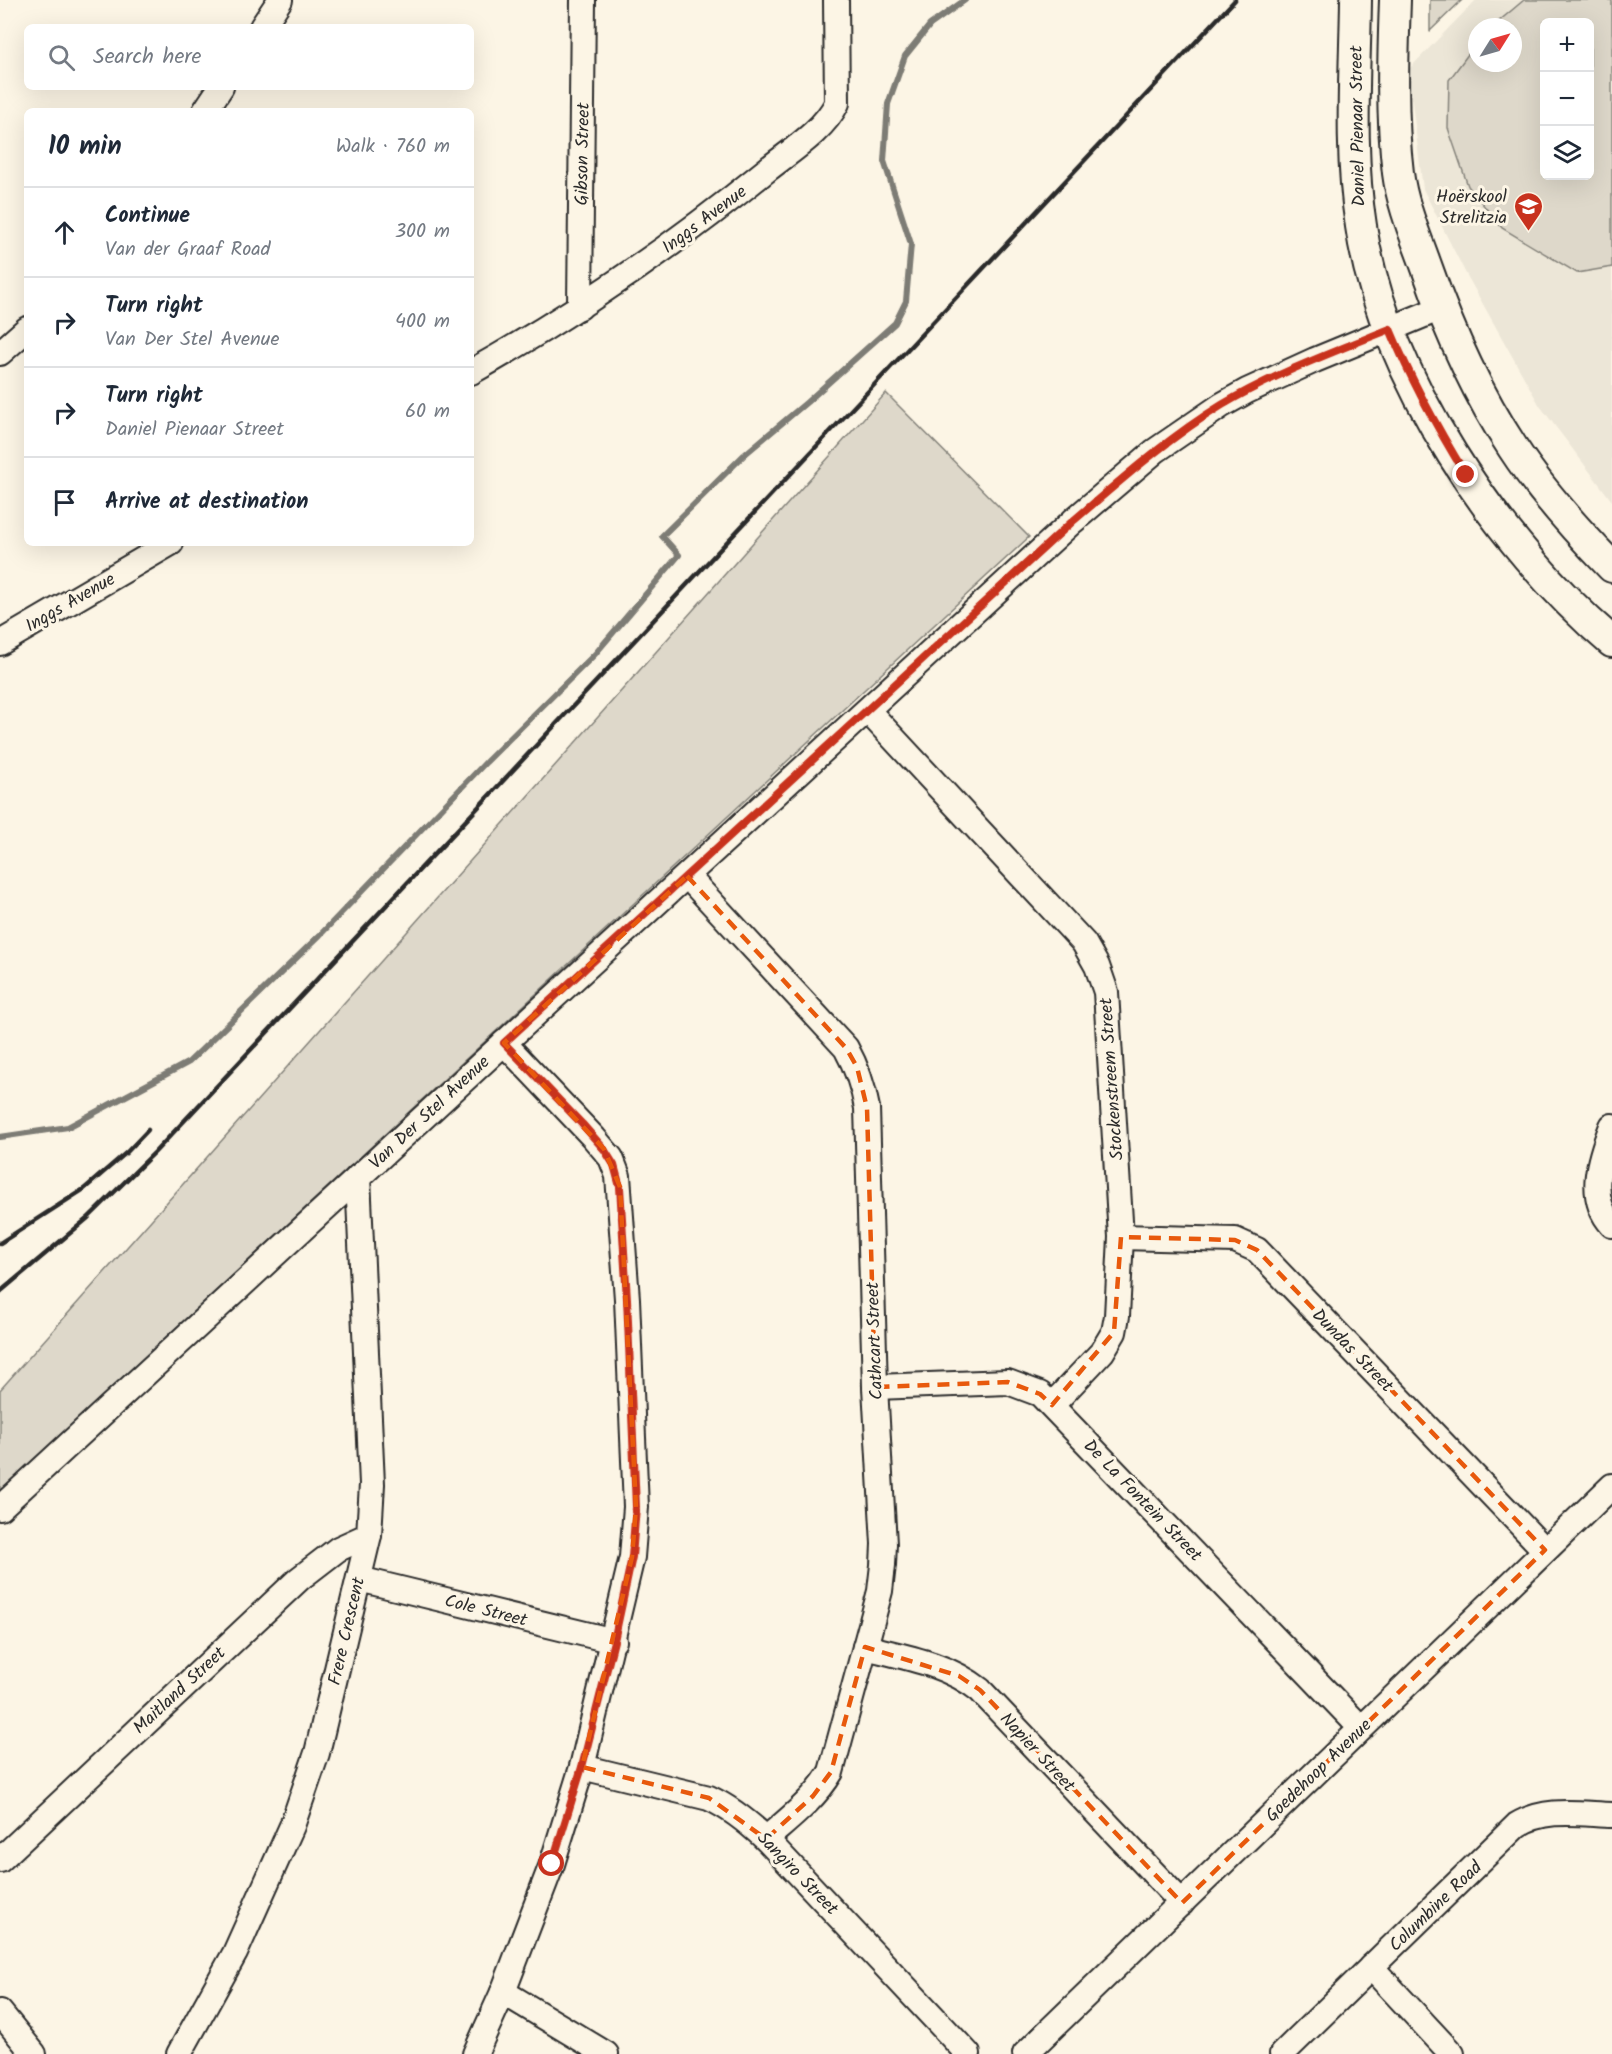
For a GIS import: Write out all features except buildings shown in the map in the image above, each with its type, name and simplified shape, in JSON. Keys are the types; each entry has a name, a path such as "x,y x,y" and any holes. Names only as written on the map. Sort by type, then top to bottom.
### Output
{"main road":[{"name":"Daniel Pienaar Street","path":"1356,0 1354,130 1356,183 1361,228 1368,259 1390,329 1406,368 1444,441 1485,504 1546,578 1612,642"},
{"name":"Daniel Pienaar Street","path":"1395,0 1392,83 1398,174 1410,220 1441,308 1466,366 1514,450 1558,509 1612,567"}],"street":[{"path":"263,24 280,0"},
{"name":"Gibson Street","path":"580,307 584,0"},
{"name":"Inggs Avenue","path":"474,370 535,336 638,269 709,218 816,130 837,103 836,0"},
{"path":"207,108 219,90"},
{"name":"Van Der Stel Avenue","path":"0,1508 1073,521 1155,451 1200,419 1247,392 1441,308"},
{"path":"0,353 24,332"},
{"name":"Inggs Avenue","path":"2,636 166,546"},
{"name":"Stockenstreem Street","path":"868,711 1084,943 1097,966 1106,992 1121,1237 1117,1316 1114,1332 1102,1352 1052,1405"},
{"name":"Cathcart Street","path":"687,876 846,1048 857,1067 867,1107 875,1387 883,1533 880,1591 831,1772 813,1796 766,1839"},
{"path":"475,2054 503,1992 552,1864 582,1767 614,1641 632,1557 636,1507 627,1299 618,1176 611,1158 594,1138 504,1043"},
{"path":"1612,1126 1600,1156 1597,1181 1598,1197 1604,1217 1612,1225"},
{"name":"Frere Crescent","path":"179,2054 235,1953 292,1827 317,1753 369,1536 372,1473 358,1177"},
{"name":"Dundas Street","path":"1121,1237 1235,1240 1257,1250 1545,1550"},
{"name":"De La Fontein Street","path":"875,1387 1008,1382 1040,1394 1361,1728"},
{"name":"Goedehoop Avenue","path":"1025,2054 1361,1728 1450,1645 1612,1485"},
{"name":"Maitland Street","path":"0,1860 299,1579 338,1549 369,1536"},
{"name":"Cole Street","path":"359,1579 614,1641"},
{"name":"Napier Street","path":"865,1647 948,1670 969,1681 1182,1903"},
{"name":"Sangiro Street","path":"582,1767 709,1798 744,1819 766,1839 968,2054"},
{"name":"Columbine Road","path":"1282,2054 1517,1825 1529,1818 1551,1812 1612,1815"},
{"path":"1371,1967 1452,2054"},
{"path":"503,1992 606,2054"},
{"path":"0,2012 34,2054"}],"highlighted area":[{"path":"687,876 846,1048 857,1067 867,1108 875,1387 1008,1382 1040,1394 1052,1405 1114,1332 1121,1237 1235,1240 1257,1250 1545,1550 1182,1903 980,1690 959,1676 865,1647 831,1772 813,1796 766,1839 709,1798 582,1767 632,1557 636,1507 620,1187 604,1149 504,1043"}],"shaded area":[{"path":"1430,0 1462,0 1430,31"},
{"name":"Hoërskool Strelitzia","path":"1476,0 1612,0 1612,501 1540,406 1465,272 1423,189 1408,70"},
{"path":"1524,0 1612,0 1612,267 1577,273 1502,228 1468,186 1448,128 1449,80 1468,54 1468,72 1522,72 1522,18 1503,18"},
{"path":"886,393 1029,537 0,1491 0,1390"}],"waterway":[{"path":"0,1137 68,1127 189,1062 320,935 486,762 595,654 679,555 662,536 744,455 895,323 906,301 911,244 884,161 888,104 905,56 930,25 965,0"}],"railway":[{"path":"0,1292 88,1218 155,1152 1235,0"},
{"path":"0,1243 84,1189 127,1152 148,1130"}],"place":[{"name":"Hoërskool Strelitzia","path":"1528,232"}],"route":[{"path":"552,1864 582,1767 614,1641 632,1557 636,1507 627,1299 620,1187 611,1158 582,1124 504,1043 1073,521 1155,451 1222,405 1315,360 1390,329 1424,403 1444,441 1466,475"}]}
